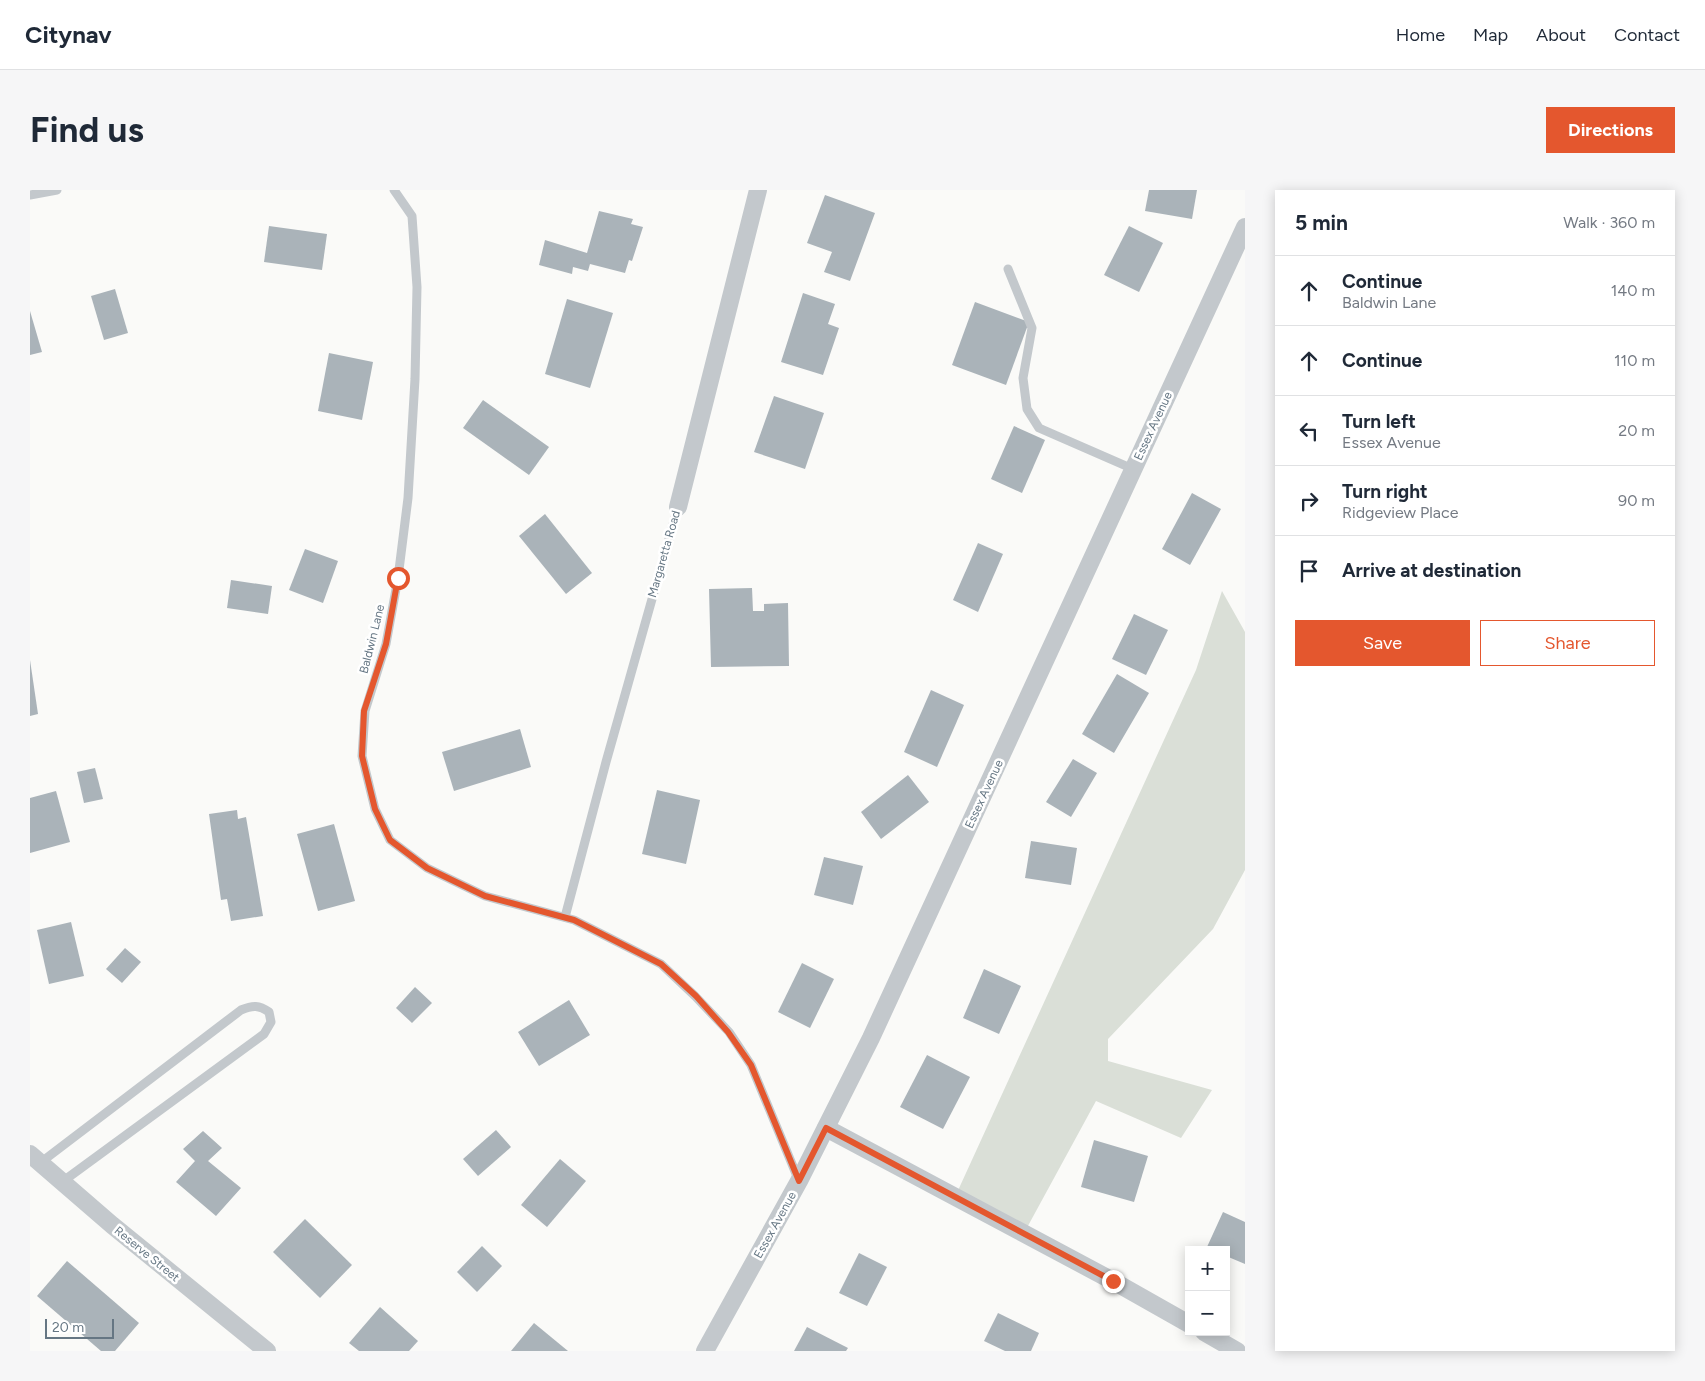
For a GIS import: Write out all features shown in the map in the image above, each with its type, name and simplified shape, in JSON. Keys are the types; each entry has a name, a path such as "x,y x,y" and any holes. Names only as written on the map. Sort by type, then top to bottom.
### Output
{"street":[{"name":"Margaretta Road","path":"678,507 758,190"},
{"name":"Essex Avenue","path":"705,1351 799,1181 871,1038 1245,228"},
{"path":"826,1128 1104,1276 1185,1322"},
{"name":"Reserve Street","path":"35,1159 267,1351"},
{"path":"1211,1336 1237,1351"}],"lane":[{"path":"30,195 57,190"},
{"name":"Baldwin Lane","path":"394,190 412,216 417,287 415,379 408,498 398,578 386,644 364,711 362,756 375,809 390,840 427,868 485,896 574,920 661,964 696,996 728,1032 751,1065 799,1181"},
{"path":"1008,269 1032,328 1023,378 1027,409 1031,417 1039,428 1133,469"},
{"name":"Margaretta Road","path":"565,917 678,507"},
{"path":"35,1159 241,1010 251,1006 261,1006 269,1012 271,1022 264,1034 62,1182"}],"shaded area":[{"path":"1222,591 1245,632 1245,870 1213,929 1108,1039 1108,1061 1212,1090 1181,1138 1096,1101 1023,1235 955,1197 1196,670"}],"building":[{"path":"1149,190 1197,190 1192,219 1145,211"},
{"path":"825,195 875,213 850,281 824,272 832,252 807,243"},
{"path":"599,211 633,219 631,224 643,227 632,261 629,260 625,273 590,264 588,271 573,267 572,274 539,265 545,240 587,253"},
{"path":"269,226 327,234 322,270 264,262"},
{"path":"1129,226 1163,243 1139,292 1104,275"},
{"path":"115,289 128,333 104,340 91,296"},
{"path":"803,293 835,304 828,324 839,328 823,375 781,362"},
{"path":"567,299 613,313 590,388 545,374"},
{"path":"975,302 1029,322 1006,385 952,365"},
{"path":"30,311 42,352 30,355"},
{"path":"329,353 373,362 362,420 318,411"},
{"path":"774,396 824,413 805,469 754,452"},
{"path":"483,400 549,447 529,475 463,428"},
{"path":"1014,426 1045,440 1022,493 991,479"},
{"path":"1192,493 1221,509 1190,565 1162,549"},
{"path":"545,514 592,573 566,594 519,536"},
{"path":"978,543 1003,554 978,612 953,600"},
{"path":"305,549 338,561 323,603 289,590"},
{"path":"231,580 272,586 268,614 227,608"},
{"path":"752,588 753,611 764,611 764,604 788,603 789,666 711,667 709,589"},
{"path":"1134,614 1168,630 1146,675 1112,659"},
{"path":"30,660 38,714 30,716"},
{"path":"1117,674 1149,693 1114,753 1082,734"},
{"path":"931,690 964,705 937,767 904,752"},
{"path":"520,729 531,767 454,791 442,752"},
{"path":"1073,759 1097,773 1071,817 1046,802"},
{"path":"95,768 103,799 84,803 77,772"},
{"path":"908,775 929,802 881,839 861,812"},
{"path":"657,790 700,800 686,864 642,854"},
{"path":"56,791 70,842 30,853 30,798"},
{"path":"237,810 238,819 246,817 263,916 231,921 227,899 221,900 209,814"},
{"path":"334,824 355,901 318,911 297,834"},
{"path":"1031,841 1077,848 1071,885 1025,878"},
{"path":"824,857 863,866 853,905 814,895"},
{"path":"71,922 84,976 49,984 37,930"},
{"path":"125,948 141,962 122,983 106,969"},
{"path":"802,963 834,979 810,1028 778,1012"},
{"path":"984,969 1021,986 999,1034 963,1018"},
{"path":"415,987 432,1003 412,1023 396,1008"},
{"path":"569,1000 590,1035 539,1066 518,1032"},
{"path":"927,1055 970,1077 943,1129 900,1107"},
{"path":"496,1130 511,1147 478,1176 463,1159"},
{"path":"203,1131 222,1148 208,1161 241,1188 216,1216 176,1182 195,1161 183,1149"},
{"path":"1094,1140 1148,1156 1134,1202 1081,1187"},
{"path":"560,1159 586,1181 547,1227 521,1205"},
{"path":"1223,1212 1245,1222 1245,1264 1230,1258 1230,1246 1207,1246"},
{"path":"305,1219 352,1265 320,1298 273,1252"},
{"path":"482,1246 502,1266 477,1292 457,1272"},
{"path":"859,1253 887,1267 867,1306 839,1293"},
{"path":"67,1261 139,1323 115,1351 101,1351 37,1296"},
{"path":"380,1307 418,1341 409,1351 359,1351 349,1343"},
{"path":"998,1313 1039,1333 1031,1351 1005,1351 984,1341"},
{"path":"534,1323 568,1351 511,1351"},
{"path":"807,1327 848,1348 846,1351 794,1351"}],"route":[{"path":"398,578 386,644 364,711 362,756 375,809 390,840 427,868 485,896 574,920 661,964 696,996 728,1032 751,1065 799,1181 826,1128 1113,1281"}]}
